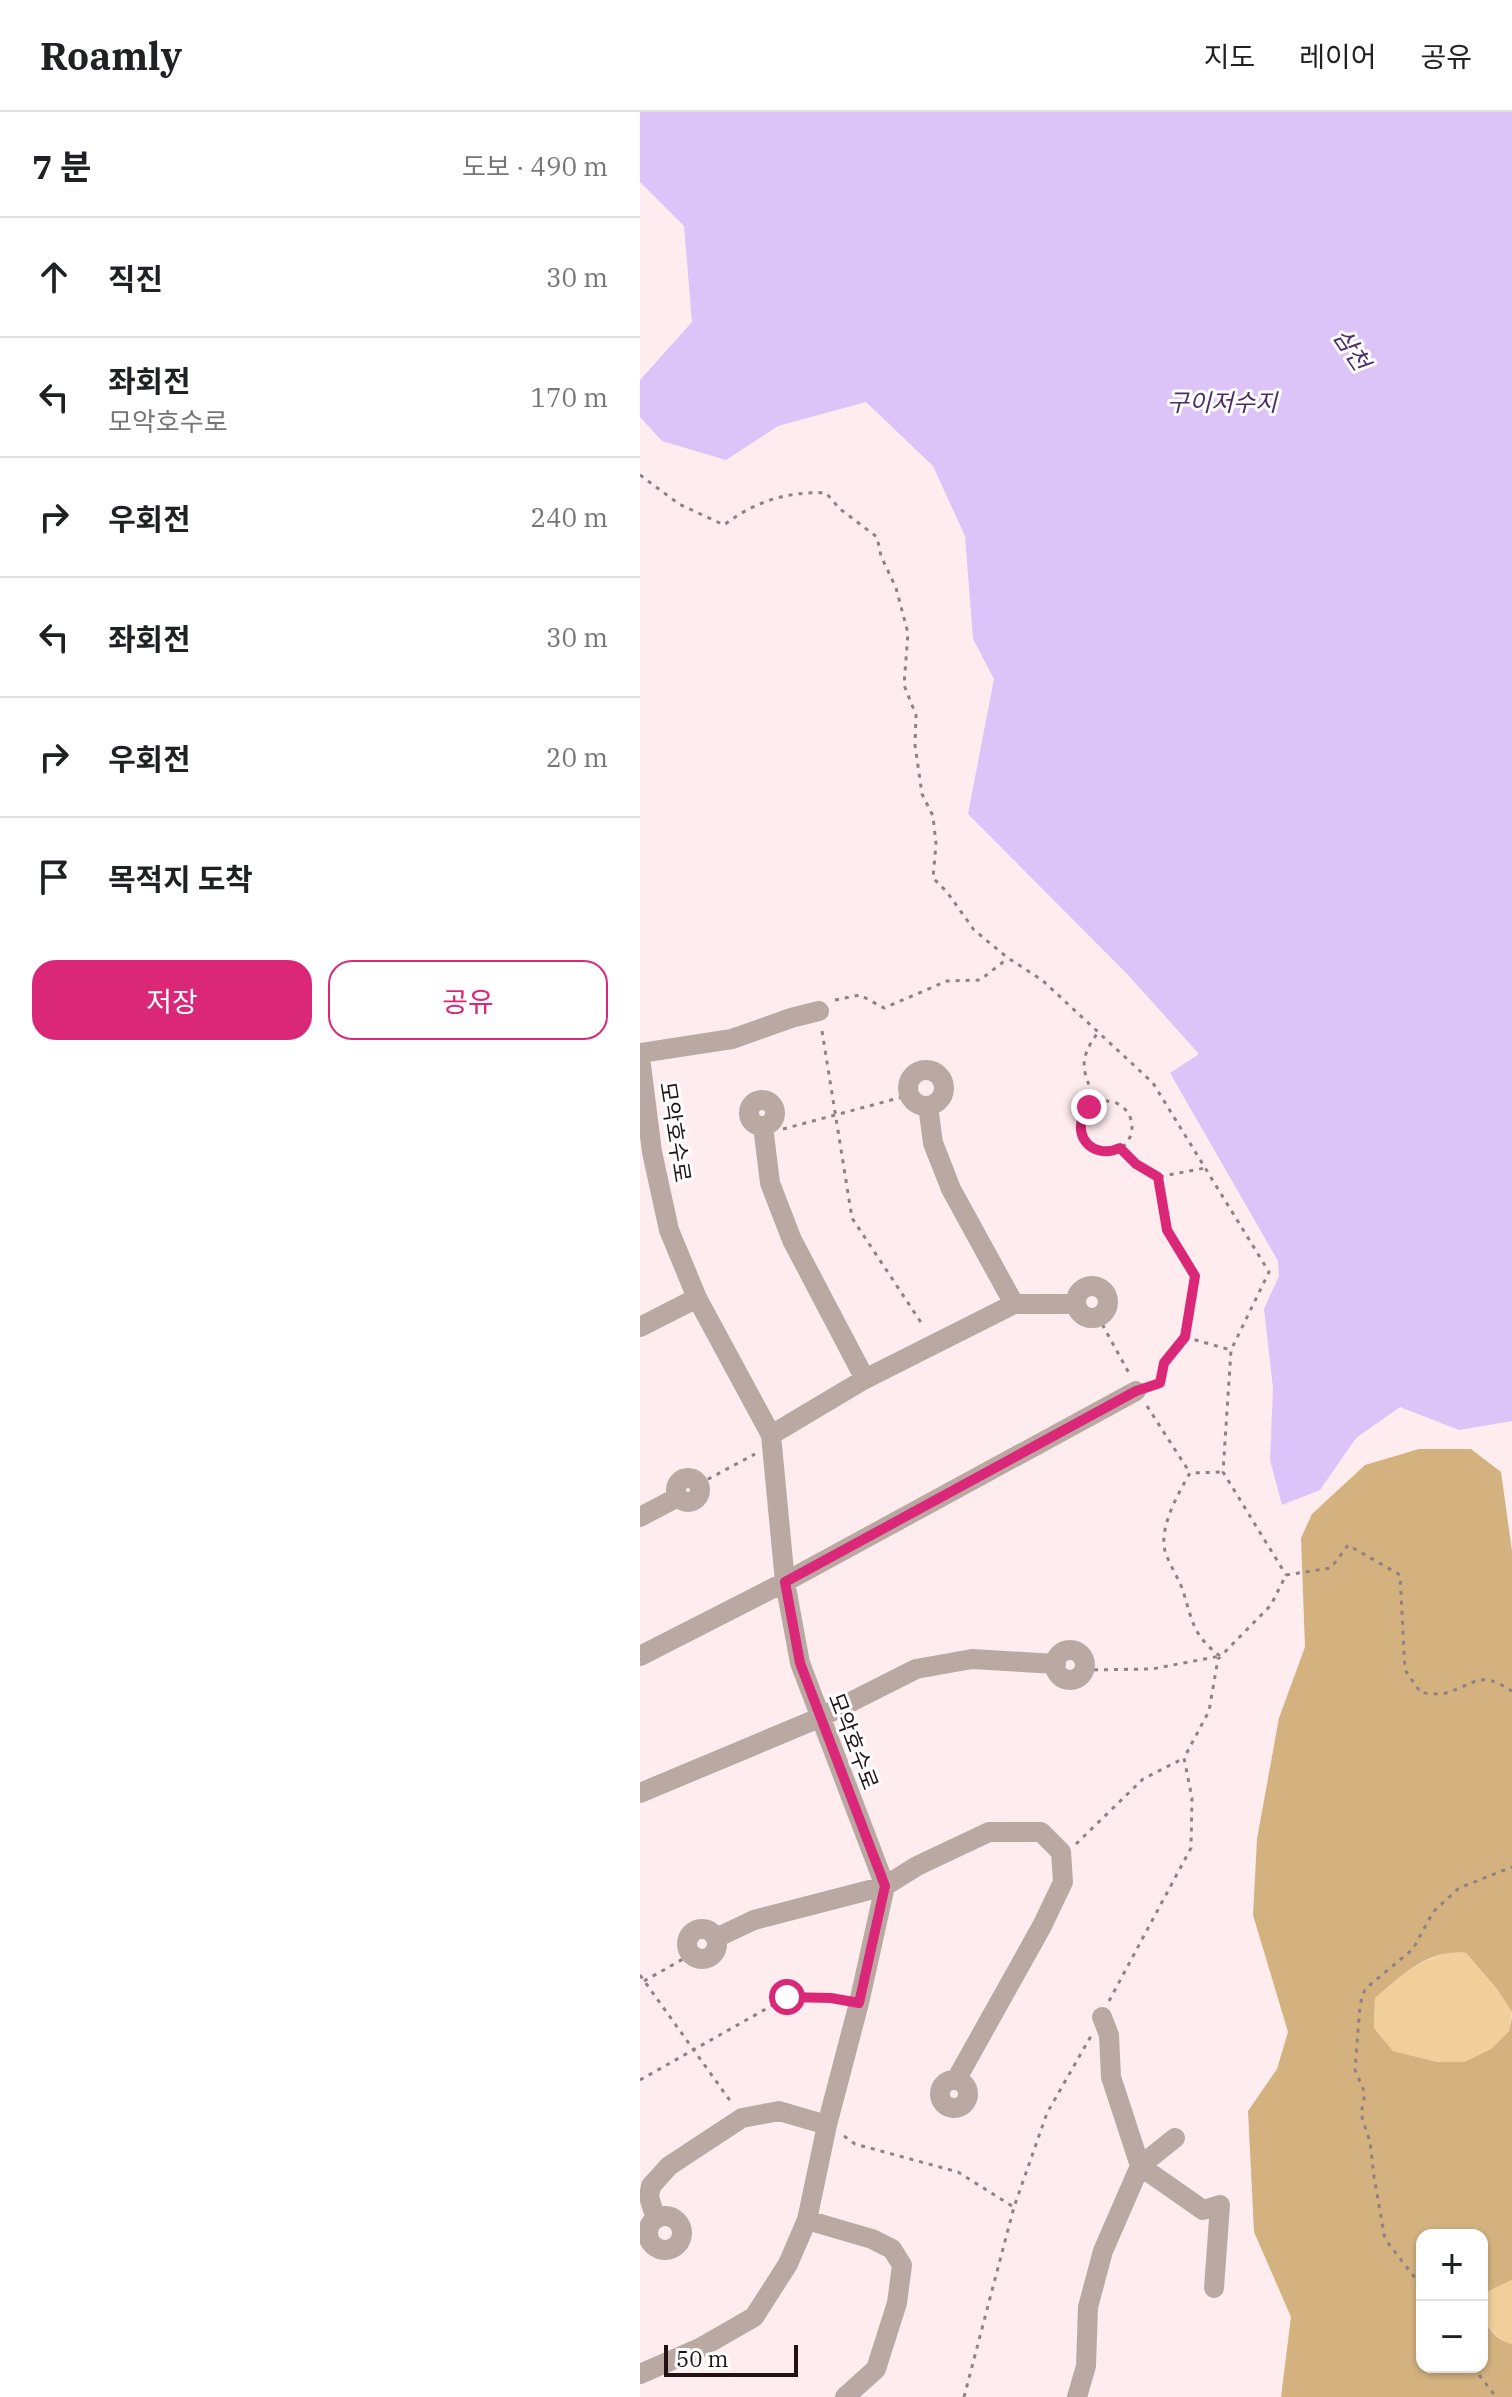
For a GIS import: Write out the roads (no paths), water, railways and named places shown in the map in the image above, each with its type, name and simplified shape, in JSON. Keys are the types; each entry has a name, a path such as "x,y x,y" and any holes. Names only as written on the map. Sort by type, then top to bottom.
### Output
{"street":[{"path":"640,1055 732,1039 819,1011"},
{"name":"모악호수로","path":"640,1055 646,1154 669,1230 697,1298 772,1443 785,1582 800,1663 885,1886"},
{"path":"922,1071 933,1072 942,1080 944,1091 938,1101 928,1106 917,1104 910,1095 912,1078 922,1071"},
{"path":"928,1106 933,1143 951,1189 1014,1304"},
{"path":"764,1129 770,1183 792,1240 865,1379"},
{"path":"1086,1288 1101,1290 1107,1297 1107,1308 1095,1318 1085,1316 1076,1304 1078,1294 1086,1288"},
{"path":"640,1327 697,1298"},
{"path":"772,1443 865,1379 1014,1304 1076,1304"},
{"path":"640,1656 785,1582 1136,1391"},
{"path":"640,1517 678,1497 675,1489 681,1479 693,1478 699,1484"},
{"path":"640,1806 640,1794 819,1718 916,1669 972,1659 1056,1664 1061,1653 1074,1651 1084,1660 1084,1670"},
{"path":"692,1954 700,1958 710,1956 716,1950 716,1938 754,1920 885,1886 917,1866 989,1832 1041,1832 1061,1852 1063,1882 1042,1926 956,2080"},
{"path":"640,2374 700,2348 754,2317 788,2264 807,2220 885,1886"},
{"path":"1102,2017 1109,2035 1111,2077 1140,2166 1203,2210 1220,2205 1214,2288"},
{"path":"656,2219 649,2197 651,2186 669,2166 742,2118 779,2111 827,2125"},
{"path":"1077,2397 1086,2366 1088,2307 1103,2251 1140,2166 1175,2138"},
{"path":"807,2220 872,2239 892,2249 902,2265 897,2303 876,2369 845,2397"}],"water":[{"name":"구이저수지","path":"640,112 1512,112 1512,1421 1459,1430 1400,1407 1356,1438 1320,1490 1282,1505 1270,1460 1273,1388 1264,1309 1279,1276 1278,1261 1170,1073 1199,1054 1129,976 968,814 994,679 973,639 965,536 933,466 866,402 778,426 726,460 662,441 640,417 640,380 692,322 684,226 640,182"}],"water label":[{"name":"삼천","path":"1352,349"}]}
